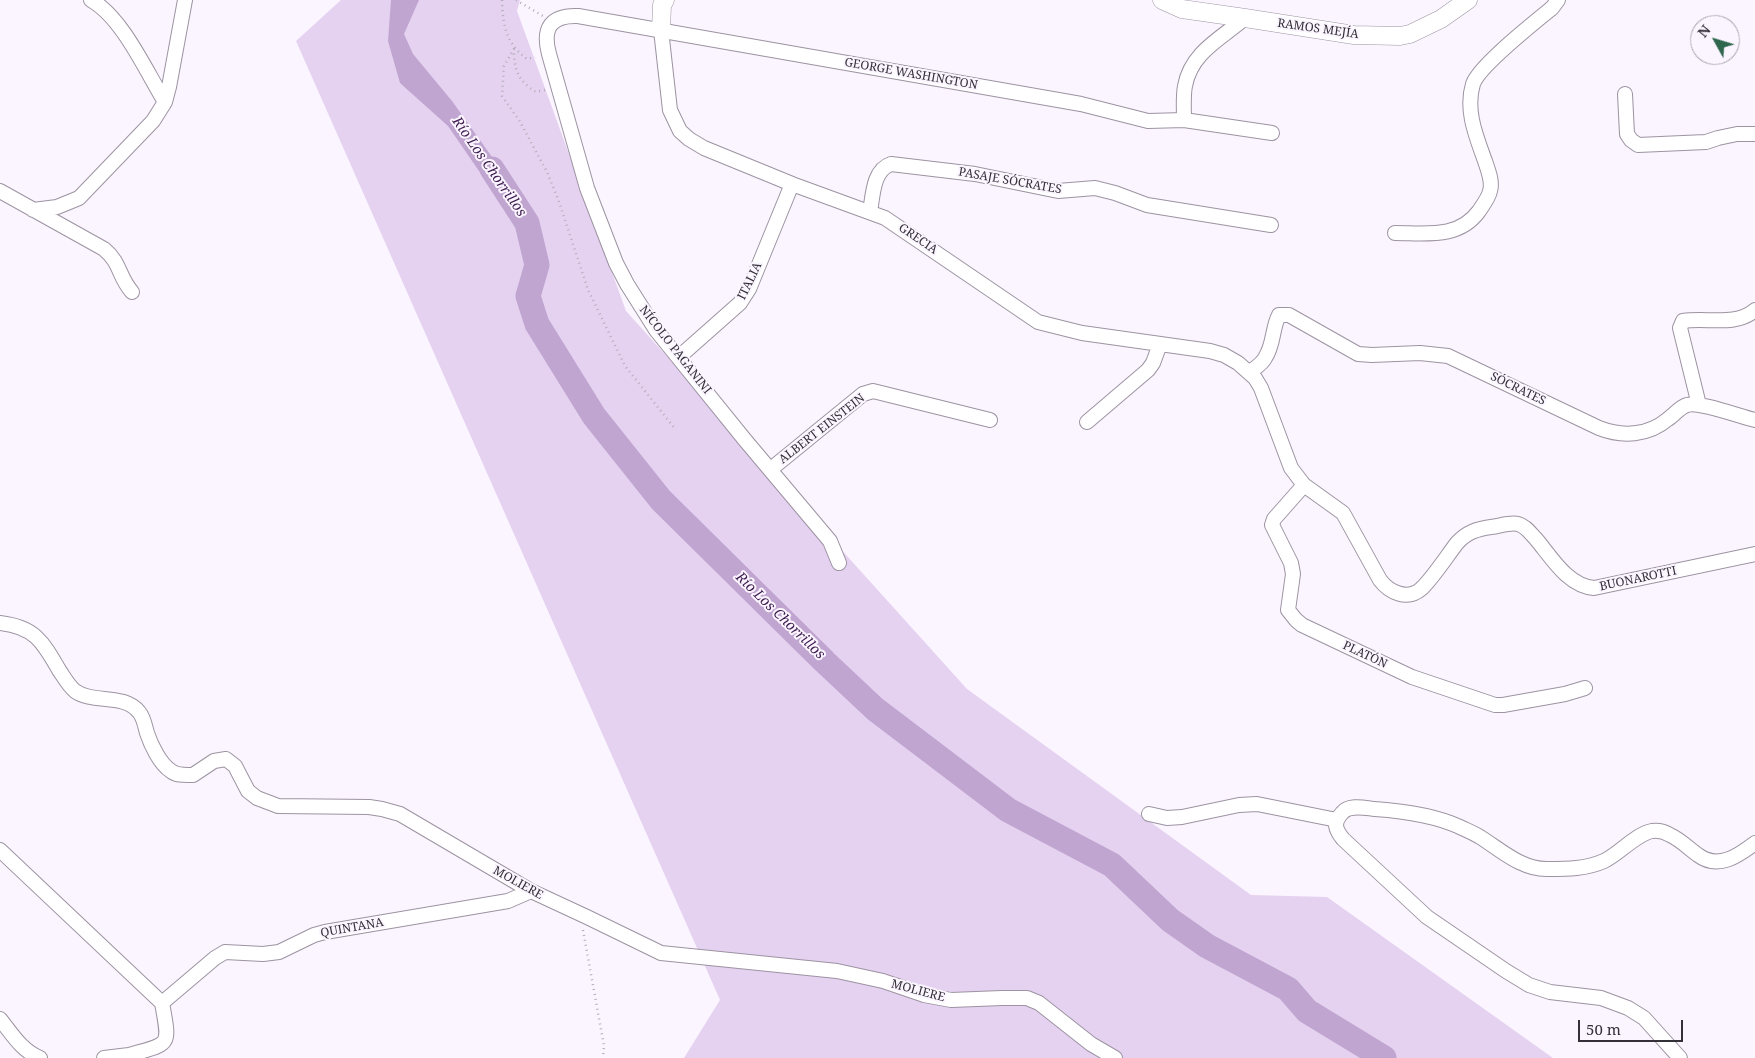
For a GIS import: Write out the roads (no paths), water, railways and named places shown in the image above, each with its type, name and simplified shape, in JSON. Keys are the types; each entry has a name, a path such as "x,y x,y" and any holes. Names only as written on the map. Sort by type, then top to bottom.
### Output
{"street":[{"path":"91,0 108,12 121,28 165,102"},
{"path":"33,210 57,207 79,198 152,121 165,102 185,0"},
{"path":"661,30 662,5 665,0"},
{"name":"RAMOS MEJÍA","path":"1162,0 1182,9 1354,35 1400,36 1410,34 1441,19 1468,0"},
{"path":"1395,233 1440,234 1457,229 1472,221 1483,206 1490,191 1489,172 1474,129 1469,101 1474,82 1485,66 1552,8 1558,0"},
{"name":"GEORGE WASHINGTON","path":"553,22 560,17 578,16 1081,104 1148,121 1184,120 1272,133"},
{"path":"1184,120 1184,86 1195,60 1205,48 1245,18"},
{"name":"NÍCOLO PAGANINI","path":"553,22 548,30 546,43 558,86 587,188 616,263 627,284 656,330 830,541 838,563"},
{"name":"GRECIA","path":"661,30 670,110 680,130 689,139 704,148 792,184 870,212 899,226 1038,322 1082,333 1210,351 1224,355 1250,372"},
{"path":"1625,94 1627,134 1638,145 1706,142 1737,134 1755,134"},
{"name":"PASAJE SÓCRATES","path":"870,212 880,171 891,164 975,174 1058,191 1095,188 1147,205 1271,225"},
{"name":"ITALIA","path":"680,357 740,303 749,289 792,184"},
{"path":"0,191 104,249 116,261 126,285 132,292"},
{"path":"1755,310 1748,316 1735,320 1683,321 1680,328 1698,405 1755,420"},
{"name":"SÓCRATES","path":"1250,372 1266,357 1279,314 1290,314 1358,354 1420,353 1448,356 1598,428 1619,434 1641,432 1658,426 1687,405 1698,405"},
{"path":"1087,422 1148,370 1153,363 1160,344"},
{"name":"BUONAROTTI","path":"1250,372 1261,388 1291,468 1304,485 1343,513 1380,580 1385,586 1401,594 1410,594 1420,590 1464,536 1476,529 1511,524 1519,524 1528,531 1568,576 1584,588 1594,588 1755,554"},
{"name":"ALBERT EINSTEIN","path":"771,469 863,394 873,391 990,420"},
{"name":"PLATÓN","path":"1304,485 1274,520 1272,525 1292,563 1293,574 1288,610 1296,620 1317,632 1412,676 1495,704 1503,705 1539,699 1585,688"},
{"name":"MOLIERE","path":"0,623 10,624 35,635 44,644 68,684 77,692 87,696 116,700 134,707 143,718 150,742 164,764 172,772 193,775 214,760 226,759 235,766 248,791 257,798 278,806 369,807 382,808 400,814 531,891 661,953 837,971 883,981 924,995 951,1000 1027,998 1039,1003 1092,1044 1115,1058"},
{"path":"1150,814 1167,818 1182,817 1238,804 1257,804 1337,820"},
{"path":"1680,1058 1644,1018 1628,1008 1601,998 1550,992 1529,985 1427,917 1343,839 1336,830 1337,820 1344,810 1354,807 1382,809 1437,818 1479,836 1507,856 1527,865 1545,870 1584,868 1604,861 1652,831 1664,831 1678,838 1699,856 1710,862 1722,862 1740,854 1755,843"},
{"path":"0,850 162,1003 168,1033 166,1040 159,1046 130,1056 104,1058"},
{"name":"QUINTANA","path":"162,1003 215,958 225,952 263,954 279,952 314,935 508,901 531,891"},
{"path":"0,1019 19,1044 32,1055 40,1058"}],"water":[{"path":"391,0 419,0 404,34 413,54 452,101 517,192 501,203 448,126 400,83 388,41"}],"waterway":[{"name":"Río Los Chorrillos","path":"492,169 527,223 537,265 528,296 537,324 594,416 661,500 875,709 1008,810 1112,865 1170,920 1207,946 1288,989 1307,1011 1384,1058"}]}
